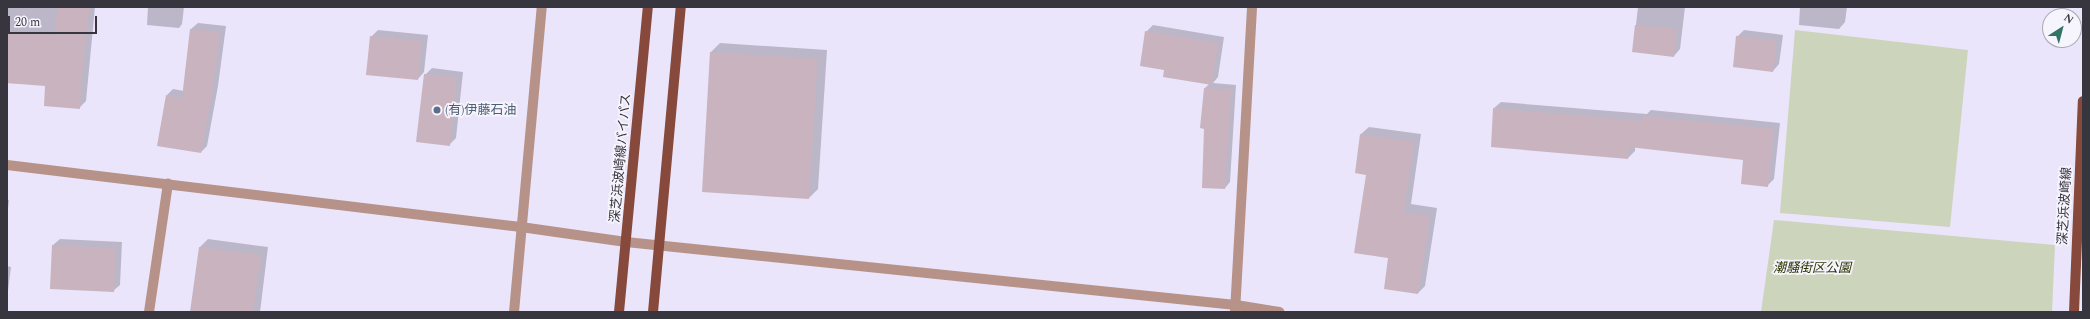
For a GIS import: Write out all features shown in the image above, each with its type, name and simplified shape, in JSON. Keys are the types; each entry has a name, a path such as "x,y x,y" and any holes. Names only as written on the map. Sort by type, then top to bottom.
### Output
{"main road":[{"name":"深芝浜波崎線バイパス","path":"619,312 648,7"},
{"path":"652,312 681,7"},
{"name":"深芝浜波崎線","path":"2074,312 2083,101"}],"street":[{"path":"514,312 542,7"},
{"path":"1236,308 1252,7"},
{"path":"7,165 168,183 521,227 626,242 659,244 1279,312"},
{"path":"149,312 168,183"}],"green space":[{"path":"1795,30 1968,50 1950,227 1780,213"},
{"name":"潮騒街区公園","path":"1774,220 2055,245 2052,312 1761,312"}],"building":[{"path":"58,7 90,7 84,50 80,109 44,106 45,86 7,83 7,32 54,35"},
{"path":"1635,25 1677,29 1674,57 1632,52"},
{"path":"190,29 220,32 212,93 201,153 157,146 166,95 182,98"},
{"path":"1145,31 1218,43 1212,85 1163,77 1164,70 1140,66"},
{"path":"370,36 422,41 418,80 366,75"},
{"path":"1736,36 1777,41 1773,72 1733,67"},
{"path":"710,52 818,59 809,199 702,192"},
{"name":"(有)伊藤石油","path":"424,74 457,78 450,146 416,142"},
{"path":"1204,88 1231,90 1225,189 1202,188 1204,129 1200,128"},
{"path":"1493,108 1643,121 1643,116 1774,129 1768,187 1741,184 1743,160 1629,147 1628,159 1491,147"},
{"path":"1360,134 1414,142 1404,212 1430,216 1418,294 1384,289 1388,258 1354,253 1366,175 1355,173"},
{"path":"52,245 116,248 114,292 50,289"},
{"path":"199,247 261,255 253,312 190,312"}],"place":[{"name":"(有)伊藤石油","path":"437,110"}]}
